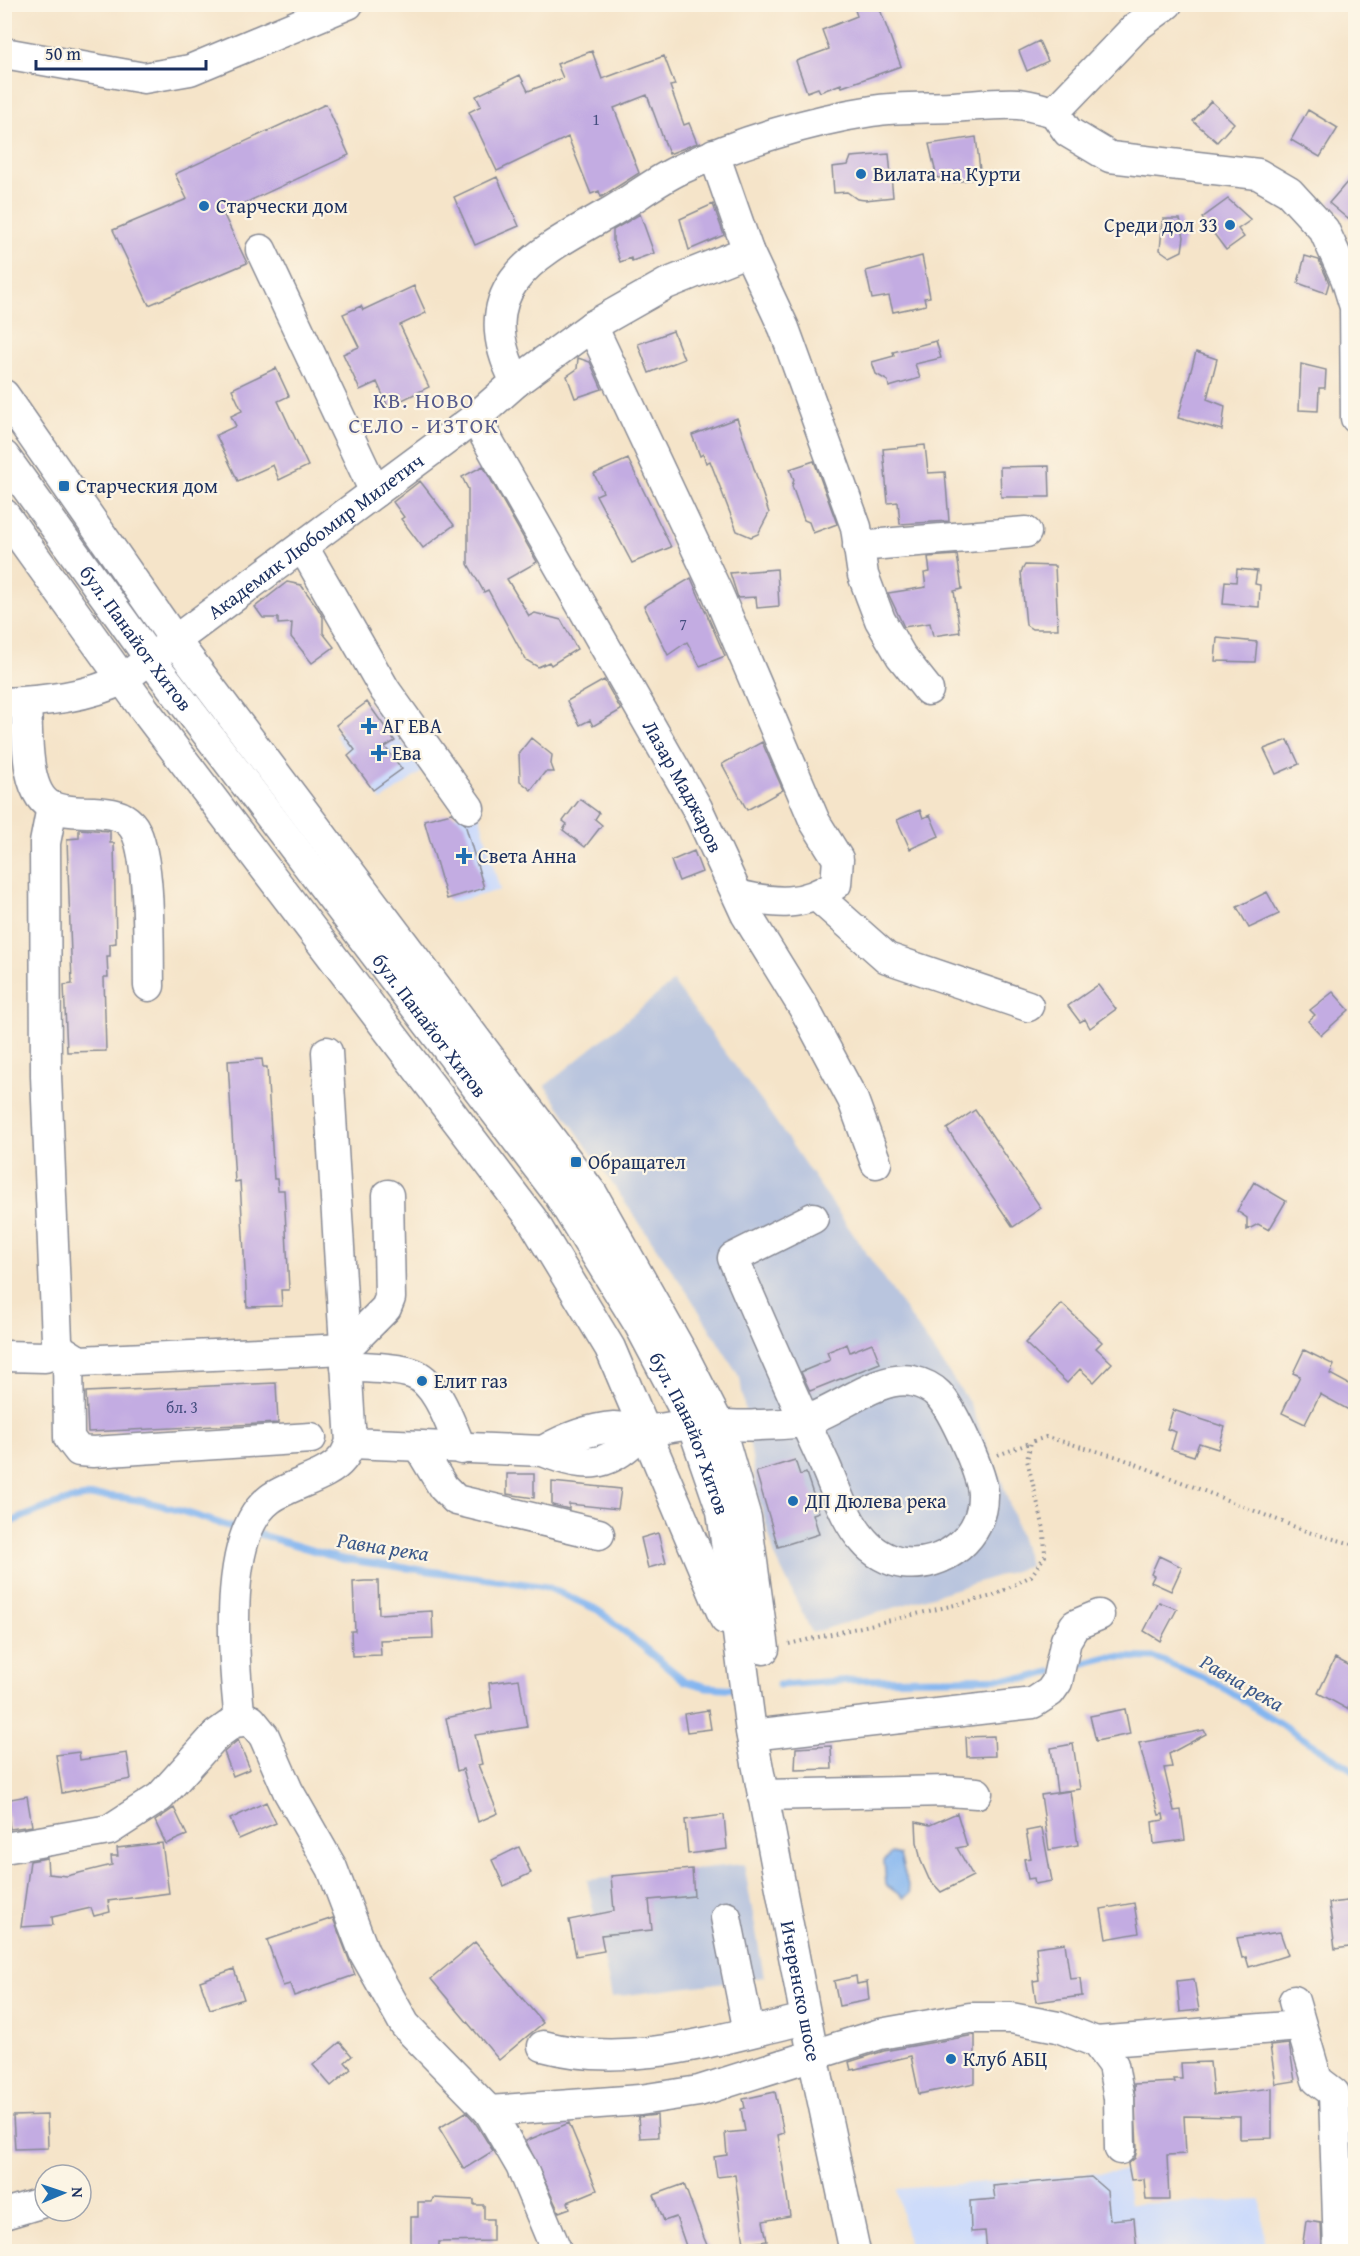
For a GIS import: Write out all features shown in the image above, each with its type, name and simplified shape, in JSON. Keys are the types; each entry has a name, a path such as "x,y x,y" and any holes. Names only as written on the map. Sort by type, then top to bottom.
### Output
{"street":[{"path":"4,53 144,78 190,70 348,4"},
{"path":"1054,112 1136,27 1167,4"},
{"path":"516,382 505,361 500,327 506,295 516,275 535,257 559,240 679,170 714,154 780,133 873,111 1019,104 1054,112 1068,132 1110,157 1258,174 1289,192 1324,230 1346,278 1355,307 1356,418"},
{"path":"714,154 748,251 784,327 856,527 862,575 880,620 901,656 928,690"},
{"path":"261,250 375,492"},
{"name":"Академик Любомир Милетич","path":"15,703 105,688 123,679 176,642 475,418 516,382 592,326 666,284 748,251"},
{"path":"592,326 717,592 815,822 838,860 836,884 818,897 775,903 738,895"},
{"path":"4,395 176,642 593,1196 682,1353 705,1425"},
{"name":"Лазар Маджаров","path":"475,418 697,808 746,914 804,1008 853,1100 876,1163"},
{"name":"бул. Панайот Хитов","path":"4,456 151,660 560,1195 705,1425 751,1650 752,1733"},
{"name":"бул. Панайот Хитов","path":"4,514 123,679 532,1219 610,1348 645,1430 751,1650"},
{"path":"858,546 1026,532"},
{"path":"303,547 385,690 469,808"},
{"path":"15,703 37,796 52,807 75,812 114,813 131,825 141,844 145,871 149,986"},
{"path":"52,807 45,843 46,1076 57,1340 64,1353 69,1438 79,1451 93,1452 311,1438"},
{"path":"818,897 887,958 1028,1006"},
{"path":"240,1721 234,1646 235,1595 248,1530 271,1498 342,1460 351,1443 327,1052"},
{"path":"346,1357 386,1308 390,1298 388,1195"},
{"path":"351,1443 419,1448 543,1451 567,1438 614,1427 645,1430 804,1421 881,1386 896,1381 911,1381 926,1385 939,1394 948,1407 981,1474 984,1495 980,1516 971,1535 957,1549 940,1559 921,1563 900,1563 881,1555 864,1542 852,1525 804,1421 733,1258 813,1218"},
{"path":"4,1356 45,1357 64,1353 79,1361 346,1357 412,1373 424,1380 441,1402 461,1449"},
{"path":"419,1448 443,1487 456,1500 599,1534"},
{"path":"752,1733 1033,1703 1050,1692 1057,1682 1066,1640 1075,1625 1099,1616"},
{"path":"4,1848 109,1830 160,1797 216,1735 234,1722 251,1720 264,1736 288,1791 332,1868 364,1952 405,2025 489,2111 521,2166 557,2252"},
{"name":"Ичеренско шосе","path":"752,1733 813,2055 855,2252"},
{"path":"763,1795 948,1791 977,1793"},
{"path":"726,1917 748,2032"},
{"path":"489,2111 640,2100 699,2091 763,2068 879,2034 970,2018 1011,2018 1058,2027 1096,2042 1297,2013 1317,2080 1335,2093 1339,2252"},
{"path":"543,2046 564,2052 608,2056 654,2052 806,2019"},
{"path":"1096,2042 1113,2065 1119,2098 1120,2149"},
{"path":"4,2214 33,2205"}],"path":[{"path":"975,1463 1046,1437 1118,1457 1308,1532 1356,1545"},
{"path":"751,1650 993,1596 1031,1576 1045,1556 1044,1529 1027,1460 1031,1442"}],"shaded area":[{"name":"Ева","path":"377,706 423,771 381,801 335,735"},
{"name":"Света Анна","path":"478,809 500,890 450,903 428,823"},
{"path":"673,982 767,1109 969,1402 1002,1482 1030,1566 812,1633 775,1556 757,1492 740,1378 689,1295 545,1086"},
{"path":"744,1864 764,1977 612,1997 587,1880"},
{"path":"1125,2171 1130,2204 1261,2200 1266,2251 910,2251 897,2189"}],"water":[{"path":"891,1853 900,1855 910,1893 904,1898 886,1885 884,1861"}],"building":[{"path":"853,4 878,4 901,66 842,87 841,84 820,92 818,88 807,92 796,61 829,49 822,30 857,16"},
{"path":"1039,41 1048,61 1027,71 1019,51"},
{"path":"592,51 602,79 664,56 675,85 670,86 684,125 689,123 697,143 669,154 647,95 614,108 639,173 601,197 599,191 591,194 568,137 497,171 469,112 481,106 476,96 520,75 528,91 563,78 557,64"},
{"path":"1211,101 1234,123 1217,142 1193,121"},
{"name":"Старчески дом","path":"326,104 349,155 223,213 247,263 149,305 113,230 187,199 175,174"},
{"path":"1308,110 1338,128 1320,157 1291,140"},
{"path":"976,137 981,178 955,182 954,176 937,178 929,144"},
{"name":"Вилата на Курти","path":"889,154 893,197 865,200 857,199 847,192 834,193 832,167 848,165 851,157"},
{"path":"1356,172 1356,210 1348,219 1329,203"},
{"path":"497,177 519,226 475,245 454,197"},
{"name":"Среди дол 33","path":"1228,199 1251,220 1238,229 1244,237 1226,250 1202,218"},
{"path":"713,204 724,235 689,250 680,219"},
{"path":"640,214 654,253 632,261 631,258 620,262 613,241 613,230"},
{"path":"1163,219 1180,219 1184,237 1182,251 1170,257 1160,250"},
{"path":"922,256 930,297 924,298 926,305 893,312 889,296 872,299 866,271"},
{"path":"1305,256 1319,260 1329,283 1326,293 1298,283"},
{"path":"414,286 426,313 400,325 429,387 388,407 377,382 360,390 343,354 359,347 343,314 361,306 363,310"},
{"path":"673,331 684,359 649,373 638,344"},
{"path":"936,341 941,358 915,364 920,378 889,387 888,381 876,374 872,362 894,356 893,352"},
{"path":"1196,352 1217,359 1207,399 1225,406 1222,430 1178,418"},
{"path":"578,358 590,362 602,389 575,398 567,376 577,369"},
{"path":"1301,364 1326,370 1325,388 1319,388 1318,411 1299,410"},
{"path":"276,368 289,396 278,401 308,466 279,480 273,465 238,481 216,435 236,426 231,416 242,411 232,389"},
{"path":"737,418 769,513 758,534 751,537 737,531 710,461 706,463 703,454 700,456 692,435"},
{"path":"925,445 928,473 945,472 949,521 900,524 898,502 888,503 883,449"},
{"path":"628,459 671,547 632,563 596,495 603,492 594,474"},
{"path":"814,461 837,524 813,533 809,522 804,520 792,486 794,480 790,469"},
{"path":"483,466 537,562 507,579 529,616 535,613 561,620 577,649 551,665 549,662 538,667 526,660 488,590 484,592 468,564 468,489 462,477"},
{"path":"1049,466 1050,497 1001,497 1000,467"},
{"path":"420,481 454,525 423,548 401,519 404,517 393,502"},
{"path":"957,555 962,589 954,591 960,632 933,636 930,623 904,627 888,593 926,587 924,573 930,572 928,557"},
{"path":"1025,565 1055,566 1058,629 1032,629 1026,625 1021,572"},
{"path":"777,569 779,606 757,608 756,597 738,598 730,573"},
{"path":"1237,569 1257,571 1255,584 1260,585 1259,607 1223,604 1225,581 1236,582"},
{"path":"691,578 725,656 700,666 687,642 668,655 644,606"},
{"path":"287,582 301,585 317,607 323,617 323,633 334,647 312,663 291,637 292,623 278,624 278,618 263,618 255,607"},
{"path":"1217,638 1257,642 1255,662 1215,661"},
{"path":"604,680 621,710 593,726 590,720 580,725 567,701"},
{"name":"Ева","path":"367,702 395,741 385,747 402,769 373,790 348,756 355,750 336,725"},
{"path":"531,738 552,755 551,764 554,772 545,772 531,790 520,781 519,753"},
{"path":"1288,740 1299,764 1276,774 1264,749"},
{"path":"762,742 783,790 747,810 722,764"},
{"path":"580,799 599,813 595,819 602,825 585,847 563,830 567,824 563,821"},
{"path":"920,810 923,818 930,815 939,836 910,849 897,820"},
{"name":"Света Анна","path":"451,813 465,824 484,888 447,899 424,820"},
{"path":"79,829 110,831 110,843 114,843 116,943 110,944 110,956 107,956 108,977 104,977 106,1051 67,1052 64,985 72,984 67,839 79,838"},
{"path":"694,851 702,872 679,881 671,861"},
{"path":"1267,892 1279,914 1249,928 1237,907"},
{"path":"1098,985 1116,1009 1090,1028 1085,1019 1080,1022 1068,1006"},
{"path":"1333,992 1349,1010 1321,1035 1308,1021 1315,1015 1310,1010"},
{"path":"262,1059 263,1067 267,1067 274,1179 277,1179 278,1190 284,1190 289,1290 281,1290 282,1306 247,1307 240,1181 235,1182 228,1061"},
{"path":"975,1110 1041,1208 1013,1227 947,1129"},
{"path":"1254,1182 1286,1201 1269,1230 1258,1224 1247,1230 1247,1218 1237,1211"},
{"path":"1062,1304 1102,1342 1096,1348 1112,1363 1094,1382 1080,1369 1067,1383 1025,1343"},
{"path":"872,1343 880,1363 810,1391 801,1372 830,1360 827,1352 847,1344 850,1352"},
{"path":"1304,1350 1334,1365 1330,1374 1356,1388 1356,1414 1320,1394 1305,1424 1282,1413 1300,1376 1293,1373"},
{"path":"276,1383 278,1423 88,1432 86,1392"},
{"path":"1173,1410 1225,1427 1218,1449 1199,1443 1194,1456 1171,1449 1176,1432 1167,1429"},
{"name":"ДП Дюлева река","path":"795,1460 800,1475 806,1473 819,1512 813,1514 819,1534 778,1547 756,1472"},
{"path":"507,1474 534,1474 534,1498 507,1494"},
{"path":"552,1482 621,1489 618,1509 569,1504 569,1509 552,1505"},
{"path":"658,1533 666,1563 648,1568 641,1538"},
{"path":"1159,1556 1182,1567 1171,1591 1151,1582 1154,1576 1151,1574"},
{"path":"378,1581 379,1614 432,1611 433,1638 380,1640 381,1655 352,1656 351,1631 355,1631 353,1582"},
{"path":"1159,1602 1177,1609 1160,1641 1144,1631"},
{"path":"1335,1658 1356,1669 1356,1693 1347,1709 1318,1693"},
{"path":"519,1679 527,1727 475,1735 482,1764 478,1765 498,1813 478,1822 463,1769 457,1771 446,1718 492,1708 489,1683"},
{"path":"1125,1709 1130,1734 1096,1741 1090,1716"},
{"path":"708,1710 711,1729 687,1732 684,1714"},
{"path":"1204,1730 1206,1734 1169,1754 1172,1767 1164,1768 1174,1811 1181,1810 1185,1840 1154,1844 1152,1822 1164,1820 1163,1814 1159,1815 1139,1743"},
{"path":"994,1736 995,1756 967,1757 966,1737"},
{"path":"238,1740 250,1769 233,1776 224,1752"},
{"path":"1073,1744 1080,1789 1057,1792 1051,1748"},
{"path":"831,1746 832,1769 795,1770 796,1748"},
{"path":"79,1752 80,1760 127,1753 131,1779 62,1793 56,1755"},
{"path":"1070,1791 1078,1845 1049,1850 1041,1795"},
{"path":"27,1796 32,1826 10,1829 5,1800"},
{"path":"266,1802 276,1823 239,1839 230,1819"},
{"path":"174,1808 187,1835 166,1844 155,1821"},
{"path":"957,1813 967,1846 957,1848 973,1876 941,1892 929,1879 921,1861 916,1822 930,1825"},
{"path":"724,1815 727,1849 688,1854 685,1820"},
{"path":"1042,1828 1052,1881 1035,1884 1034,1878 1028,1879 1024,1859 1031,1858 1026,1831"},
{"path":"162,1843 169,1893 108,1901 110,1912 94,1916 91,1908 52,1917 53,1925 21,1927 30,1861 47,1858 48,1874 67,1876 112,1865 111,1856 118,1856 117,1848"},
{"path":"519,1847 531,1873 504,1886 492,1860"},
{"path":"692,1869 694,1896 649,1900 652,1930 601,1935 604,1951 576,1956 569,1920 614,1911 611,1876"},
{"path":"1356,1900 1356,1946 1335,1949 1329,1903"},
{"path":"1134,1903 1139,1933 1106,1939 1101,1909"},
{"path":"333,1918 355,1975 294,1996 290,1984 283,1986 267,1940"},
{"path":"1280,1932 1288,1955 1249,1967 1246,1957 1242,1958 1237,1938"},
{"path":"475,1942 543,2023 499,2060 431,1979"},
{"path":"1065,1943 1070,1979 1080,1978 1082,1996 1036,2002 1033,1981 1039,1980 1036,1947"},
{"path":"234,1969 244,1999 210,2009 200,1981"},
{"path":"856,1976 857,1984 867,1982 869,2000 839,2006 834,1981"},
{"path":"1194,1979 1199,2010 1180,2012 1177,1981"},
{"name":"Клуб АБЦ","path":"975,2035 975,2083 919,2094 911,2056 851,2070 849,2062 884,2051"},
{"path":"340,2042 352,2056 345,2062 351,2069 331,2086 313,2065"},
{"path":"1289,2044 1295,2081 1276,2084 1270,2046"},
{"path":"1210,2062 1213,2095 1272,2088 1272,2138 1240,2139 1240,2117 1184,2116 1186,2154 1167,2155 1169,2200 1146,2200 1144,2179 1131,2180 1128,2164 1135,2158 1137,2149 1134,2084 1175,2082 1174,2079 1182,2079 1181,2063"},
{"path":"775,2092 784,2133 778,2135 790,2216 763,2221 767,2241 744,2244 735,2175 717,2177 714,2157 727,2155 725,2133 745,2131 741,2109 745,2108 743,2099"},
{"path":"466,2112 493,2151 464,2169 439,2128"},
{"path":"47,2115 48,2148 15,2149 13,2116"},
{"path":"657,2115 658,2137 640,2138 638,2117"},
{"path":"569,2123 597,2190 568,2202 570,2208 559,2212 526,2141"},
{"path":"1091,2177 1107,2191 1110,2220 1134,2218 1137,2252 987,2252 985,2231 971,2232 970,2201 995,2199 993,2186"},
{"path":"684,2184 710,2252 688,2252 676,2217 664,2221 654,2195"},
{"path":"433,2198 474,2200 474,2205 484,2205 484,2219 493,2219 493,2241 439,2242 439,2251 418,2250 411,2242 411,2217 418,2217 418,2202 432,2202"},
{"path":"1306,2221 1321,2223 1322,2251 1302,2249"}],"waterway":[{"name":"Равна река","path":"4,1525 62,1502 97,1496 151,1503 241,1530"},
{"name":"Равна река","path":"255,1533 341,1559 547,1587 598,1610 685,1681 707,1687 737,1689"},
{"name":"Равна река","path":"1069,1667 1108,1657 1155,1658 1216,1683 1356,1772"},
{"name":"Равна река","path":"779,1685 854,1680 1029,1678 1051,1672"}],"place":[{"name":"Вилата на Курти","path":"861,174"},
{"name":"Старчески дом","path":"204,206"},
{"name":"Среди дол 33","path":"1230,225"},
{"name":"Старческия дом","path":"64,486"},
{"name":"АГ ЕВА","path":"369,726"},
{"name":"Ева","path":"379,753"},
{"name":"Света Анна","path":"464,856"},
{"name":"Обращател","path":"576,1162"},
{"name":"Елит газ","path":"422,1381"},
{"name":"ДП Дюлева река","path":"793,1501"},
{"name":"Клуб АБЦ","path":"951,2059"}],"district":[{"name":"КВ. НОВО СЕЛО - ИЗТОК","path":"424,413"}]}
